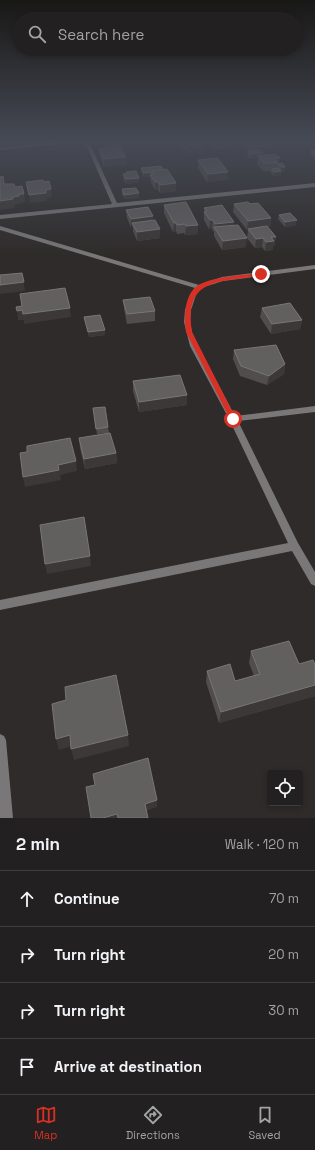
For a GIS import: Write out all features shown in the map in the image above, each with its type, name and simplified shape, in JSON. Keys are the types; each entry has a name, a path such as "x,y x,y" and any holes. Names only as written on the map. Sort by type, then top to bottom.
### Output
{"street":[{"path":"104,180 116,206"},
{"path":"0,217 315,185"},
{"path":"0,228 199,287"},
{"path":"315,267 222,279 199,287 193,295 188,310 187,322 189,332 294,546 315,581"},
{"path":"233,419 315,409"},
{"path":"0,605 47,597 294,546"},
{"path":"0,740 6,818"}],"building":[{"path":"0,180 4,180 4,184 14,184 15,187 22,186 24,194 19,194 19,196 13,197 13,199 0,201"},
{"path":"154,180 174,180 176,183 160,185 158,182 155,182"},
{"path":"49,181 51,189 46,190 46,193 29,195 26,182"},
{"path":"136,188 139,193 124,195 122,189"},
{"path":"186,202 198,225 177,225 174,223 164,205"},
{"path":"248,202 250,204 258,203 271,218 248,221 234,204"},
{"path":"222,205 234,222 215,224 213,220 210,220 204,212 207,211 204,208"},
{"path":"148,207 153,216 131,219 126,210"},
{"path":"290,213 297,220 285,222 279,215"},
{"path":"155,220 160,229 137,232 132,223"},
{"path":"238,225 247,238 223,241 214,227"},
{"path":"267,226 276,237 271,237 274,241 266,242 263,238 256,239 248,229"},
{"path":"22,273 24,282 0,285 0,275"},
{"path":"65,288 70,308 23,314 22,310 17,311 16,307 22,306 20,294"},
{"path":"150,297 155,311 127,314 123,300"},
{"path":"290,303 302,320 272,324 262,308"},
{"path":"100,315 105,330 88,332 84,317"},
{"path":"276,345 285,364 269,376 241,366 234,350"},
{"path":"180,375 187,395 139,402 133,381"},
{"path":"105,407 108,427 96,429 93,408"},
{"path":"110,433 116,453 84,459 79,438"},
{"path":"70,438 76,461 58,465 59,470 23,477 20,453 27,452 27,446"},
{"path":"84,517 90,556 45,564 40,525"},
{"path":"289,641 299,664 313,660 315,664 315,685 221,712 207,671 230,664 235,681 260,674 251,651"},
{"path":"116,675 128,735 71,749 70,735 56,739 52,704 66,700 65,687"},
{"path":"148,758 157,800 145,804 148,818 118,818 117,814 103,818 91,818 86,787 95,785 93,774"}],"route":[{"path":"233,419 194,346 187,322 188,310 193,295 199,287 222,279 261,274"}]}
